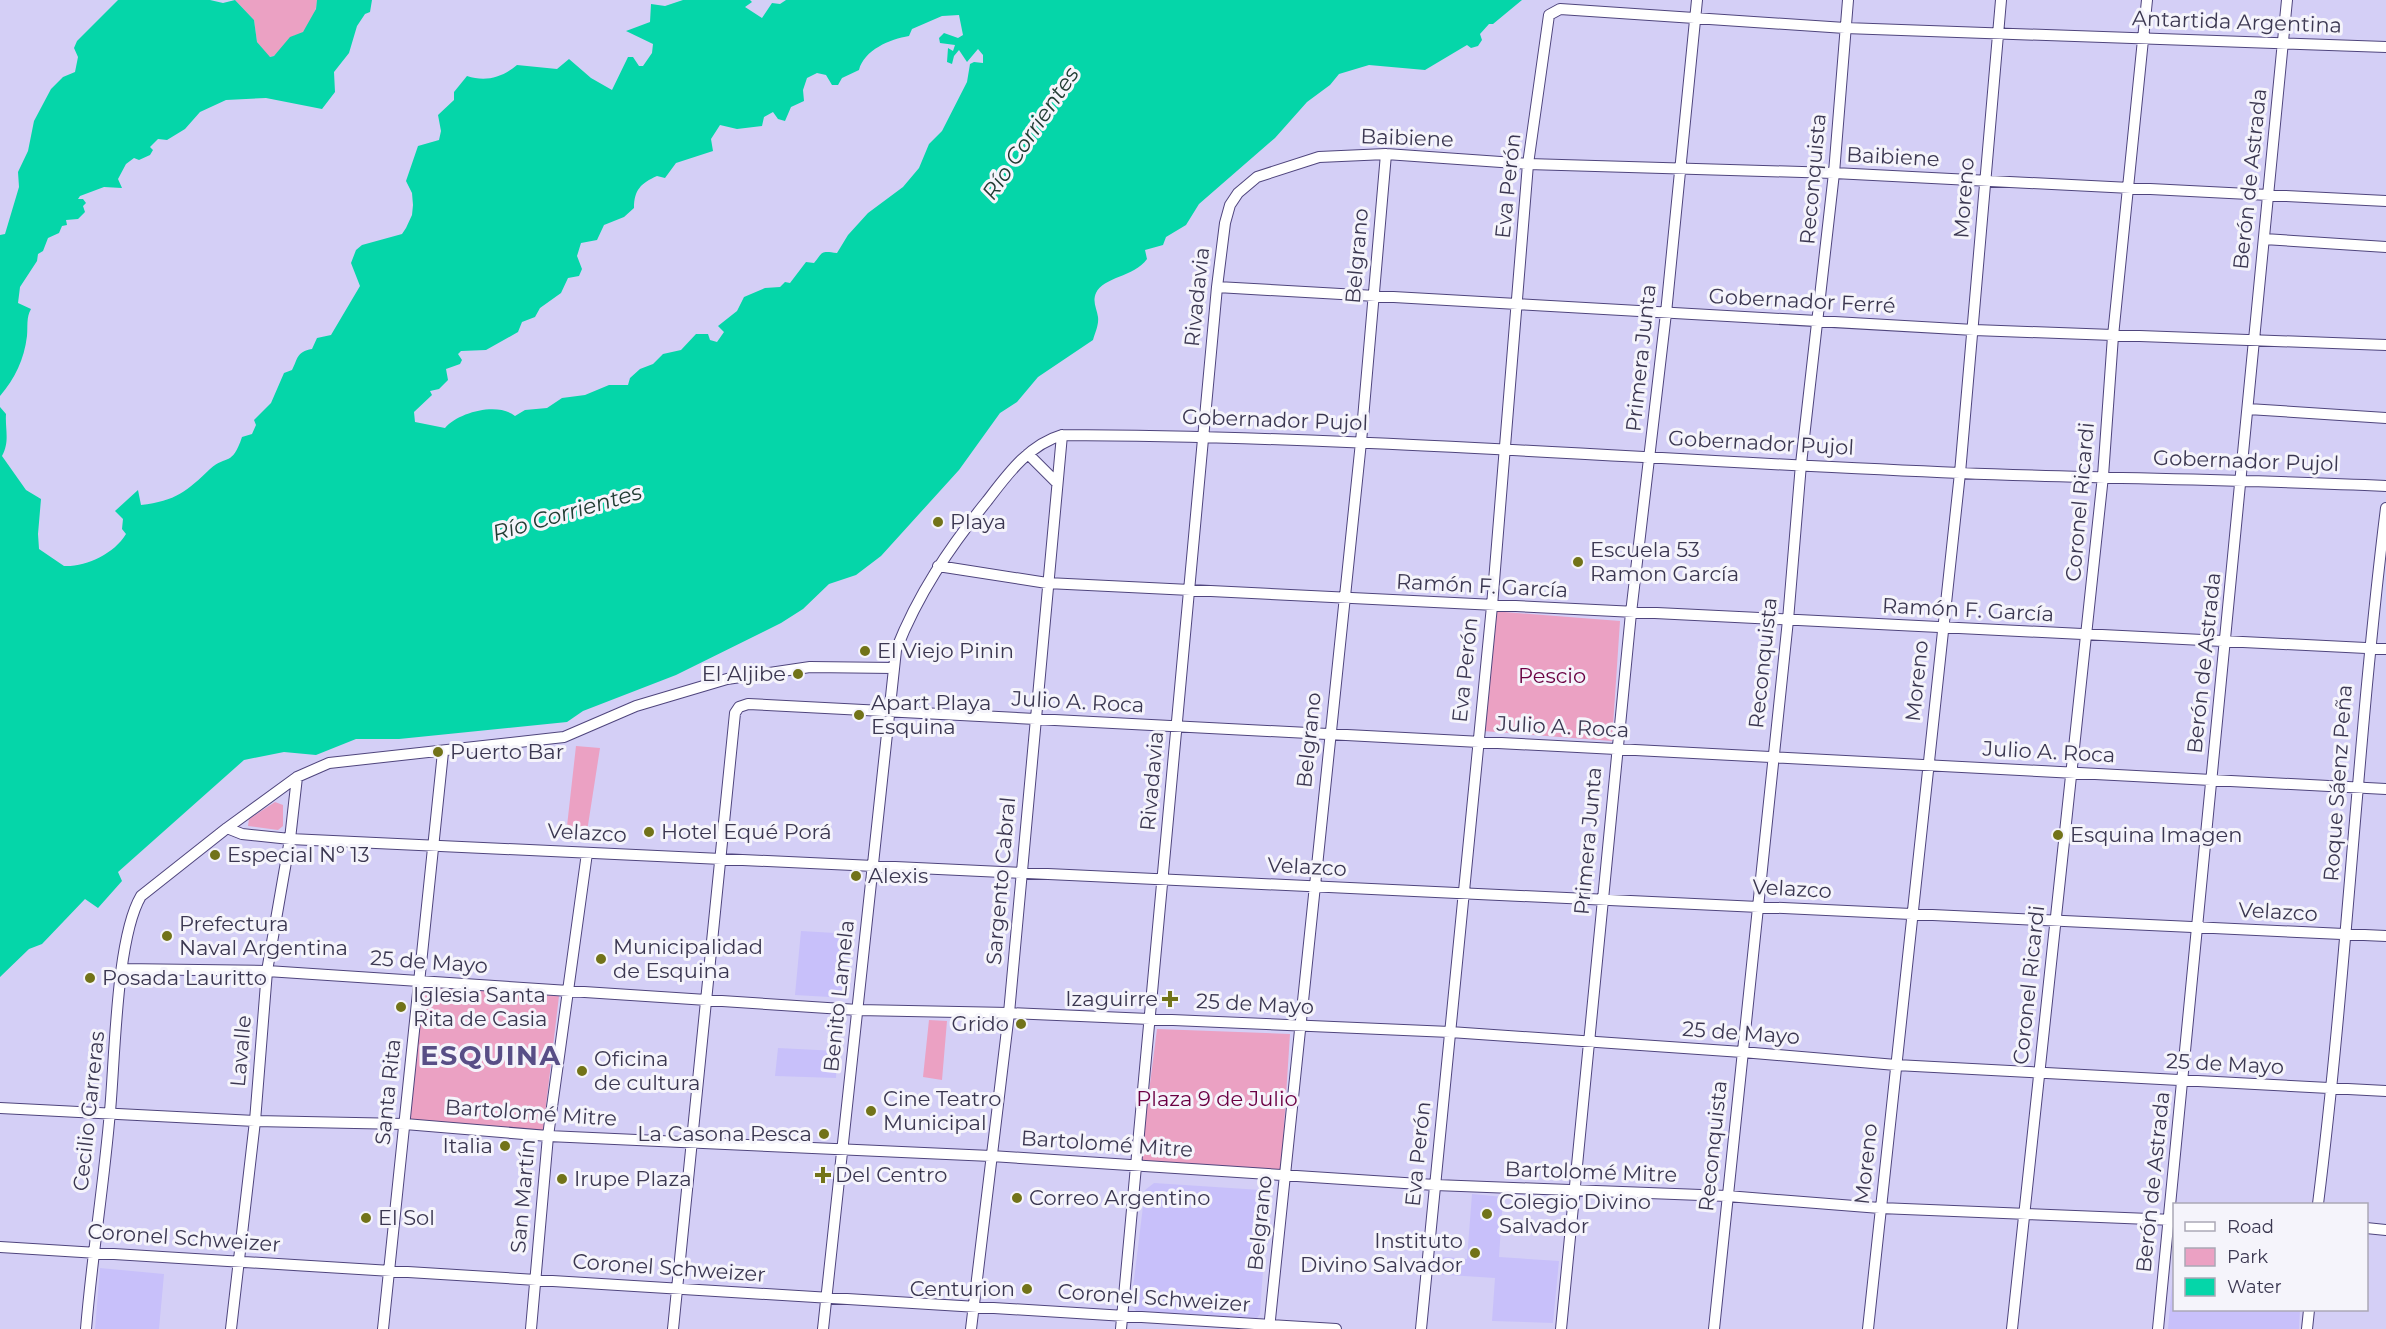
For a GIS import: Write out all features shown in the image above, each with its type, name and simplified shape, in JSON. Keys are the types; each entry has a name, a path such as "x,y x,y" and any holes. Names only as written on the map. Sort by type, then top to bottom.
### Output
{"street":[{"name":"Primera Junta","path":"1561,1329 1617,749 1666,313 1697,0"},
{"name":"Reconquista","path":"1714,1329 1788,620 1801,464 1834,173 1848,0"},
{"name":"Moreno","path":"1868,1329 1960,473 2001,0"},
{"name":"Coronel Ricardi","path":"2012,1329 2103,476 2114,336 2147,0"},
{"name":"Berón de Astrada","path":"2173,1203 2182,1082 2288,0"},
{"name":"Antartida Argentina","path":"1549,15 1560,9 1845,28 2386,47"},
{"name":"Eva Perón","path":"1421,1329 1491,606 1528,164 1549,15"},
{"name":"Baibiene","path":"1257,177 1318,157 1386,154 1528,164 1834,173 2386,201"},
{"name":"Belgrano","path":"1269,1327 1361,442 1386,154"},
{"name":"Rivadavia","path":"1121,1329 1217,287 1225,223 1230,205 1246,184 1257,177"},
{"path":"2264,239 2386,247"},
{"name":"Gobernador Ferré","path":"1217,287 1974,330 2386,345"},
{"path":"2248,409 2386,418"},
{"name":"Gobernador Pujol","path":"1062,435 1205,436 1361,442 1960,473 2241,479 2386,486"},
{"name":"Benito Lamela","path":"824,1329 896,650 906,623 938,566 1012,469 1048,439 1062,435"},
{"name":"Sargento Cabral","path":"971,1329 1009,1013 1062,435"},
{"path":"1028,454 1057,483"},
{"name":"Roque Sáenz Peña","path":"2319,1203 2346,934 2368,649 2386,508"},
{"name":"Ramón F. García","path":"938,566 1047,583 2386,649"},
{"name":"Cecilio Carreras","path":"86,1329 92,1252 110,1114 122,969 135,907 141,896 227,828 297,777 329,763 564,737 636,706 727,679 810,667 894,668"},
{"name":"Julio A. Roca","path":"721,859 735,713 739,707 748,704 2386,789"},
{"name":"Santa Rita","path":"383,1329 443,752"},
{"name":"Lavalle","path":"231,1329 255,1121 267,971 290,839 297,777"},
{"name":"Velazco","path":"227,828 242,834 290,839 2386,936"},
{"name":"San Martín","path":"531,1329 548,1136 587,853"},
{"path":"673,1329 721,859"},
{"name":"25 de Mayo","path":"122,969 267,971 568,993 858,1010 1009,1013 1450,1032 1896,1065 2182,1082 2386,1091"},
{"name":"Bartolomé Mitre","path":"0,1108 255,1121 405,1124 548,1136 991,1156 1284,1177 1574,1192 1727,1196 1880,1208 2172,1220"},
{"name":"Berón de Astrada","path":"2158,1329 2172,1220"},
{"path":"2368,1228 2386,1230"},
{"name":"Coronel Schweizer","path":"0,1246 973,1306 1269,1327 1336,1329"},
{"path":"2307,1329 2309,1311"}],"shaded area":[{"path":"801,931 852,934 847,998 795,995"},
{"path":"778,1048 837,1051 836,1078 775,1076"},
{"path":"1154,1183 1261,1190 1268,1198 1260,1314 1257,1318 1136,1311 1131,1304 1145,1190"},
{"path":"1472,1194 1503,1197 1499,1257 1559,1261 1553,1323 1492,1321 1495,1278 1433,1274 1436,1256 1467,1259"},
{"path":"100,1268 164,1274 159,1329 95,1329"},
{"path":"2173,1273 2173,1311 2300,1311 2299,1329 2168,1329"}],"green space":[{"path":"235,0 317,0 317,4 310,22 301,35 295,35 274,56 269,57 257,42 254,20"},
{"name":"Pescio","path":"1492,611 1620,621 1612,741 1483,731"},
{"path":"576,746 600,748 586,838 566,835"},
{"path":"275,802 283,805 283,826 278,830 248,826 249,819"},
{"path":"424,987 559,996 543,1131 409,1121"},
{"path":"929,1020 947,1021 942,1080 923,1077"},
{"name":"Plaza 9 de Julio","path":"1157,1029 1290,1034 1281,1173 1140,1162"}],"water":[{"path":"118,0 210,0 223,3 235,0 254,20 257,42 270,57 274,56 290,37 303,32 316,9 317,0 372,0 370,12 365,14 357,26 349,53 334,72 335,92 322,109 266,98 226,100 200,112 185,129 167,140 158,139 150,147 153,150 150,155 139,160 134,158 126,164 118,179 122,188 104,187 80,196 78,199 83,199 86,203 83,206 85,212 78,219 66,220 67,225 62,226 59,233 48,238 43,251 38,254 37,261 20,287 18,303 31,309 26,345 18,368 0,396 0,235 5,234 19,187 18,172 28,151 34,121 51,89 63,77 75,72 78,57 74,48 77,41"},
{"name":"Río Corrientes","path":"683,0 750,0 752,2 745,7 762,18 772,3 780,4 786,0 1522,0 1493,24 1489,24 1480,34 1482,40 1478,46 1471,48 1467,45 1425,70 1369,65 1339,74 1330,85 1307,102 1275,138 1199,204 1186,225 1166,237 1163,245 1145,250 1147,259 1135,270 1105,283 1100,288 1094,299 1098,320 1093,340 1038,377 1017,402 1000,413 959,470 881,556 856,575 829,584 803,609 781,623 676,675 583,711 567,722 399,739 356,739 316,755 284,752 244,760 118,872 122,881 98,908 85,899 42,944 29,949 0,977 0,407 6,414 7,440 2,456 26,490 41,499 39,549 64,566 90,562 99,558 114,548 126,534 122,529 123,519 115,511 138,490 141,505 172,498 187,489 216,465 229,459 235,453 242,437 252,434 256,425 254,420 271,403 284,373 292,370 300,354 312,349 317,338 331,335 360,286 351,263 356,250 362,245 402,234 406,228 412,215 413,205 412,193 406,181 418,146 439,140 441,131 438,115 454,100 454,92 467,76 480,79 493,78 517,65 557,69 569,59 591,78 612,90 628,57 633,57 639,66 643,66 652,53 653,44 626,31 650,22 651,4 665,6","holes":["959,15 963,35 958,38 944,33 939,38 940,43 955,45 953,51 948,48 947,62 952,64 959,50 967,62 978,49 983,55 983,63 970,64 967,82 942,131 929,144 919,168 903,187 868,213 848,235 837,253 824,252 814,263 806,262 790,283 785,282 780,287 765,288 744,297 737,311 718,326 724,332 717,342 710,340 708,334 696,334 681,350 663,354 653,364 640,369 630,378 628,385 609,385 585,395 562,398 547,408 525,410 515,416 508,412 489,409 459,417 445,428 415,422 414,412 432,395 430,391 439,389 448,380 446,369 460,364 462,360 458,354 461,351 486,350 518,332 522,322 535,317 540,308 561,293 568,278 579,276 582,269 577,256 581,243 597,240 604,225 624,217 634,208 637,192 647,181 657,176 665,178 676,163 713,151 711,139 720,125 737,129 762,126 764,117 773,112 778,119 785,121 791,107 804,101 803,90 807,78 817,73 826,75 832,85 838,85 842,78 859,70 872,51 894,40 909,36 912,29 942,16"]}],"place":[{"name":"Playa","path":"938,522"},
{"name":"Escuela 53 Ramon García","path":"1578,562"},
{"name":"El Viejo Pinin","path":"865,651"},
{"name":"El Aljibe","path":"798,674"},
{"name":"Apart Playa Esquina","path":"859,715"},
{"name":"Puerto Bar","path":"438,752"},
{"name":"Hotel Equé Porá","path":"649,832"},
{"name":"Esquina Imagen","path":"2058,835"},
{"name":"Especial Nº 13","path":"215,855"},
{"name":"Alexis","path":"856,876"},
{"name":"Prefectura Naval Argentina","path":"167,936"},
{"name":"Municipalidad de Esquina","path":"601,959"},
{"name":"Posada Lauritto","path":"90,978"},
{"name":"Izaguirre","path":"1170,999"},
{"name":"Iglesia Santa Rita de Casia","path":"401,1007"},
{"name":"Grido","path":"1021,1024"},
{"name":"Oficina de cultura","path":"582,1071"},
{"name":"Cine Teatro Municipal","path":"871,1111"},
{"name":"La Casona Pesca","path":"824,1134"},
{"name":"Italia","path":"505,1146"},
{"name":"Del Centro","path":"823,1175"},
{"name":"Irupe Plaza","path":"562,1179"},
{"name":"Correo Argentino","path":"1017,1198"},
{"name":"Colegio Divino Salvador","path":"1487,1214"},
{"name":"El Sol","path":"366,1218"},
{"name":"Instituto Divino Salvador","path":"1475,1253"},
{"name":"Centurion","path":"1027,1289"}],"district":[{"name":"ESQUINA","path":"491,1056"}]}
